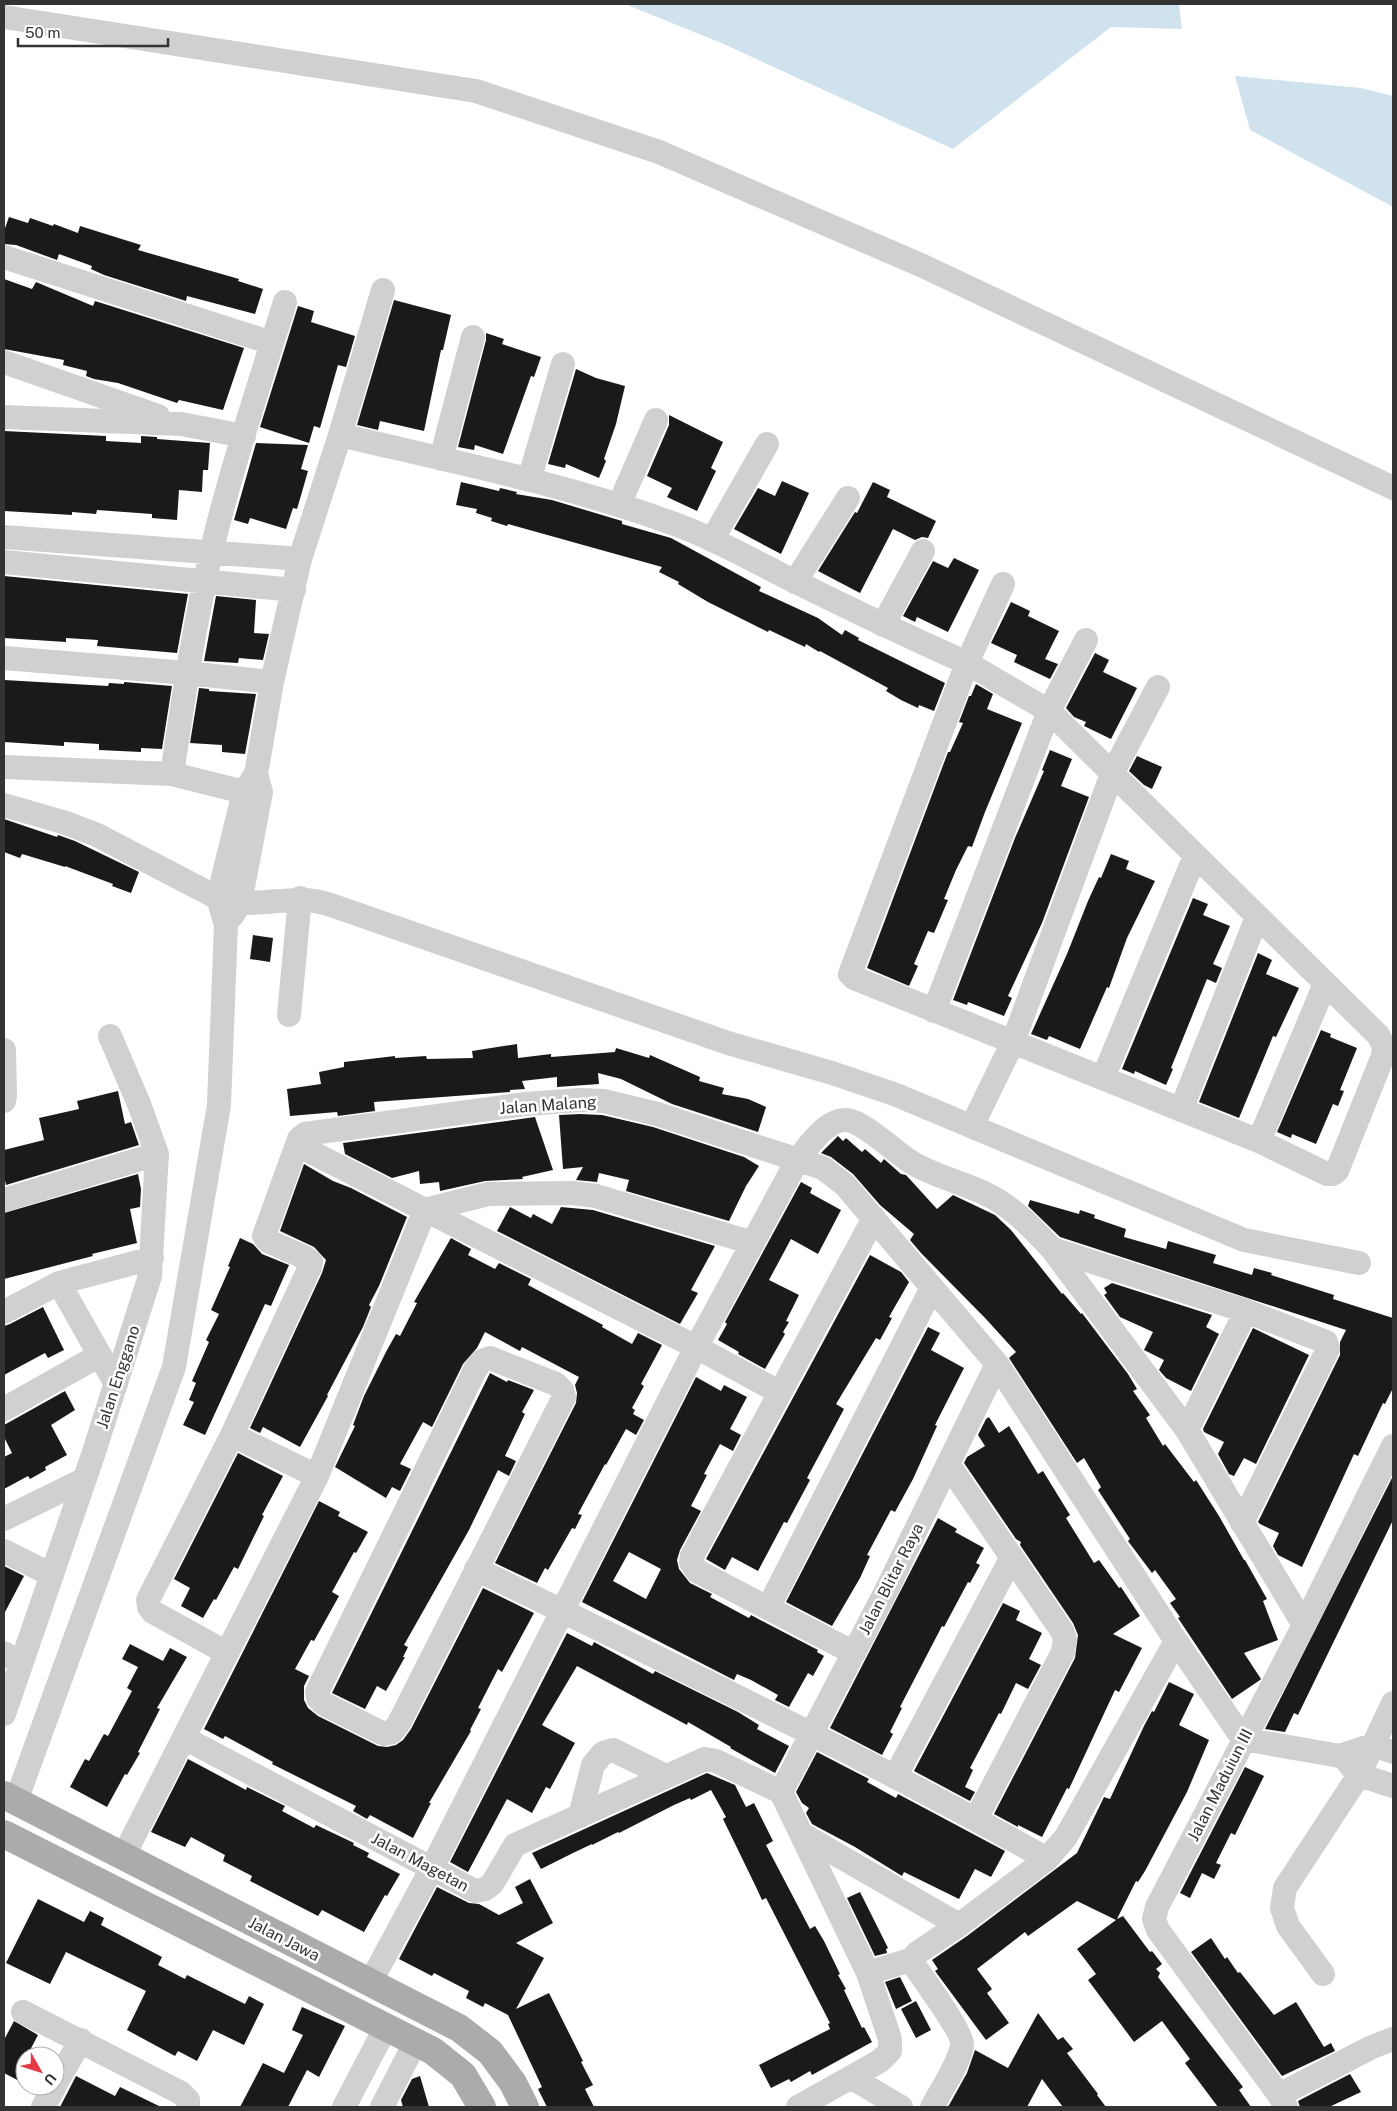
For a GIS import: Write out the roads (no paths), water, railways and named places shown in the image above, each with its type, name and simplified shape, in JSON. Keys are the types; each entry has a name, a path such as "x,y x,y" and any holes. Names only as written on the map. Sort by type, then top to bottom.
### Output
{"main road":[{"name":"Jalan Jawa","path":"10,1798 459,2028 490,2052 514,2083 525,2107"},
{"name":"Jalan Jawa","path":"4,1834 433,2052 463,2075 482,2107"},
{"path":"276,1973 292,1943"}],"street":[{"path":"4,17 476,91 641,146 923,266 1393,488"},
{"path":"4,257 272,343"},
{"path":"10,1798 174,1367 219,1105 226,925 229,901 254,786 272,682 300,559 340,435 383,290"},
{"path":"172,774 187,673 211,552 285,302"},
{"path":"441,459 474,337"},
{"path":"4,362 181,424"},
{"path":"529,480 563,364"},
{"path":"4,417 181,424 244,436"},
{"path":"619,505 656,420"},
{"path":"340,435 529,480 619,505 712,540 883,625 967,663 1049,711 1378,1035 1384,1046 1383,1056 1337,1171 1333,1174 1327,1174 1259,1141 854,978 850,971 967,663 1003,584"},
{"path":"712,540 767,444"},
{"path":"795,582 848,498"},
{"path":"4,538 300,559"},
{"path":"883,625 923,551"},
{"path":"4,562 294,590"},
{"path":"934,1011 1049,711 1086,640"},
{"path":"4,658 272,682"},
{"path":"972,1126 1014,1042 1112,774 1158,687"},
{"path":"4,767 172,774 254,786"},
{"path":"4,804 97,835 229,901 314,899 728,1043 832,1073 894,1094 1244,1240 1359,1263"},
{"path":"1103,1078 1195,856"},
{"path":"290,1016 300,898"},
{"path":"1181,1110 1257,917"},
{"path":"1259,1141 1325,984"},
{"name":"Jalan Enggano","path":"4,1714 13,1658 52,1575 150,1276 158,1154 110,1036"},
{"path":"4,1050 4,1101"},
{"name":"Jalan Malang","path":"297,1145 299,1139 305,1134 525,1104 580,1100 604,1101 623,1104 823,1168 846,1185 997,1364 1176,1641 1243,1739"},
{"path":"370,1983 432,1868 696,1347 798,1159 827,1127 838,1122 847,1120 858,1124 910,1162 990,1196 1031,1227 1052,1248 1187,1430 1304,1625"},
{"path":"227,1652 153,1612 149,1607 148,1600 232,1435 310,1267 311,1262 306,1258 268,1241 264,1236 297,1145 696,1347 780,1392"},
{"path":"4,1200 158,1154"},
{"path":"425,1210 466,1198 507,1192 572,1193 596,1196 753,1243"},
{"path":"463,1228 466,1198"},
{"path":"123,1857 317,1476 425,1210"},
{"path":"854,1653 697,1571 691,1562 874,1218"},
{"path":"1052,1248 1246,1310 1326,1342 1328,1350 1242,1523"},
{"path":"4,1312 59,1284 152,1258"},
{"path":"59,1284 116,1384"},
{"path":"768,1608 932,1288"},
{"path":"1187,1430 1246,1310"},
{"path":"4,1409 100,1355"},
{"path":"490,1358 556,1384 562,1390 564,1397 476,1569 399,1723 392,1732 384,1734 324,1704 318,1698 318,1692 475,1370 482,1362 490,1358"},
{"name":"Jalan Blitar Raya","path":"781,1792 854,1653 997,1364"},
{"path":"232,1435 317,1476"},
{"name":"Jalan Maduiun III","path":"1282,2101 1158,1930 1154,1919 1157,1906 1304,1625 1393,1446"},
{"path":"948,1464 1065,1638 1065,1645 976,1818"},
{"path":"4,1519 85,1479"},
{"path":"4,1551 52,1575"},
{"path":"895,1777 1012,1557"},
{"path":"476,1569 976,1818 1047,1859"},
{"path":"868,1973 913,1959 917,1953 959,1925 1047,1859 1066,1837 1176,1641"},
{"path":"1323,1974 1288,1926 1282,1908 1285,1888 1359,1775 1383,1749 1393,1703"},
{"name":"Jalan Magetan","path":"184,1738 475,1891 485,1890 492,1884 516,1846 705,1759 716,1761 781,1792"},
{"path":"1243,1739 1340,1756 1383,1749"},
{"path":"580,1816 593,1765 603,1753 612,1750 666,1776"},
{"path":"1340,1756 1359,1775 1393,1786"},
{"path":"781,1792 804,1835 868,1973 890,2039 890,2051 880,2061 798,2107"},
{"path":"804,1835 959,1925"},
{"path":"913,1959 914,1965 963,2042 959,2057 932,2107"},
{"path":"23,2012 180,2093 188,2100 188,2107"},
{"path":"344,2107 386,2027"},
{"path":"1282,2101 1372,2047 1393,2039"},
{"path":"65,2068 80,2040"},
{"path":"382,2107 414,2043"},
{"path":"852,2078 901,2107"},
{"path":"43,2107 49,2096"}],"water":[{"path":"625,4 1179,4 1182,29 1111,27 953,149 719,42"},
{"path":"1235,76 1361,88 1393,96 1393,207 1250,130"}]}
